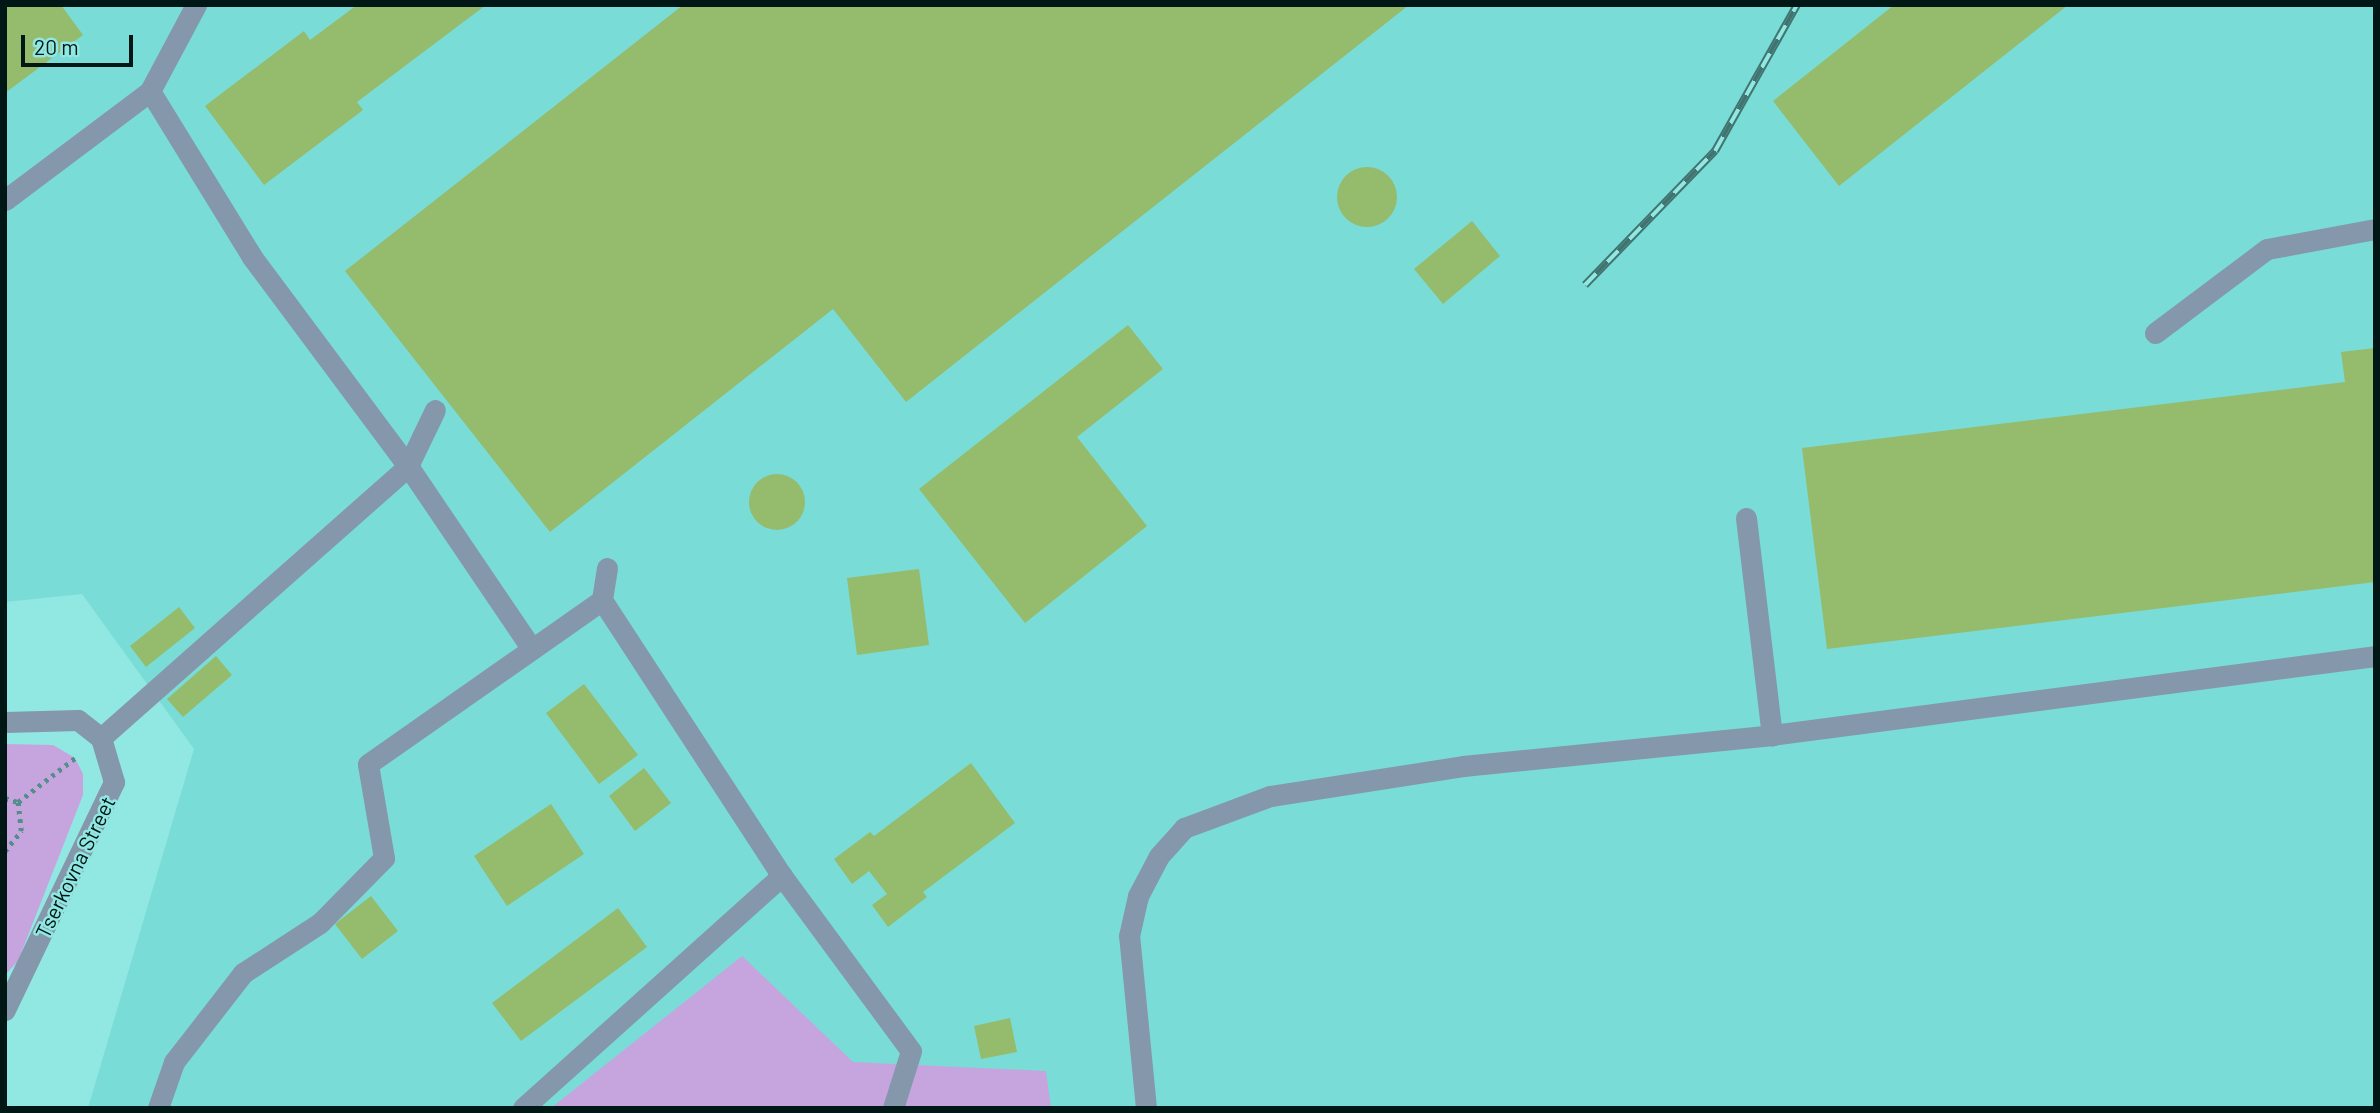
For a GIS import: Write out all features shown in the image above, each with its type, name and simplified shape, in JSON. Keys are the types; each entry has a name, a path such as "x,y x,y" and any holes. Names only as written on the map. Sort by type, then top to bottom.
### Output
{"street":[{"path":"5,200 150,91 196,5"},
{"path":"150,91 252,257 408,466 532,649"},
{"path":"2155,333 2267,249 2375,229"},
{"path":"5,722 78,720 101,738 408,466 435,410"},
{"path":"1746,517 1772,735"},
{"path":"607,568 603,600 782,876 911,1051 893,1108"},
{"path":"158,1108 174,1062 243,973 320,923 384,858 368,764 603,600"},
{"path":"1146,1108 1129,936 1138,896 1159,856 1184,828 1270,796 1463,766 1772,735 2375,656"},
{"name":"Tserkovna Street","path":"5,1010 107,804 114,768 101,738"},
{"path":"523,1108 782,876"}],"path":[{"path":"18,802 101,738"},
{"path":"5,798 18,802"},
{"path":"5,851 21,831 18,802"}],"shaded area":[{"path":"5,5 2375,5 2375,1108 88,1108 194,749 82,594 5,602"},
{"path":"5,744 53,745 75,758 83,774 83,795 18,961 5,975"},
{"path":"742,956 853,1062 1046,1071 1051,1108 551,1108"}],"building":[{"path":"5,5 61,5 83,35 5,93"},
{"path":"357,5 486,5 357,102 363,110 264,185 205,106 304,31 310,40"},
{"path":"683,5 1409,5 906,402 833,309 550,532 345,271"},
{"path":"1894,5 2068,5 1839,186 1773,101"},
{"path":"1361,167 1373,167 1392,180 1397,197 1395,209 1384,222 1373,227 1361,227 1342,214 1337,203 1337,191 1350,172"},
{"path":"1472,221 1500,256 1443,304 1414,269"},
{"path":"1128,325 1163,369 1077,437 1147,526 1025,623 919,489"},
{"path":"2375,348 2375,582 1827,649 1802,448 2345,382 2341,352"},
{"path":"771,474 783,474 797,482 805,496 803,513 797,522 783,530 771,530 754,518 749,508 749,496 761,479"},
{"path":"919,569 929,645 857,655 847,578"},
{"path":"179,607 195,628 146,667 130,646"},
{"path":"216,656 232,675 183,717 167,699"},
{"path":"584,684 638,755 599,784 546,713"},
{"path":"971,763 1015,823 923,892 927,897 888,927 872,905 887,894 869,871 852,884 834,859 870,832 874,836"},
{"path":"644,768 671,803 635,831 609,796"},
{"path":"551,804 584,854 507,906 474,856"},
{"path":"371,896 398,931 362,959 335,924"},
{"path":"618,908 647,947 521,1041 492,1003"},
{"path":"1010,1018 1017,1052 981,1059 974,1026"}],"railway":[{"path":"1585,285 1715,151 1797,5"}]}
